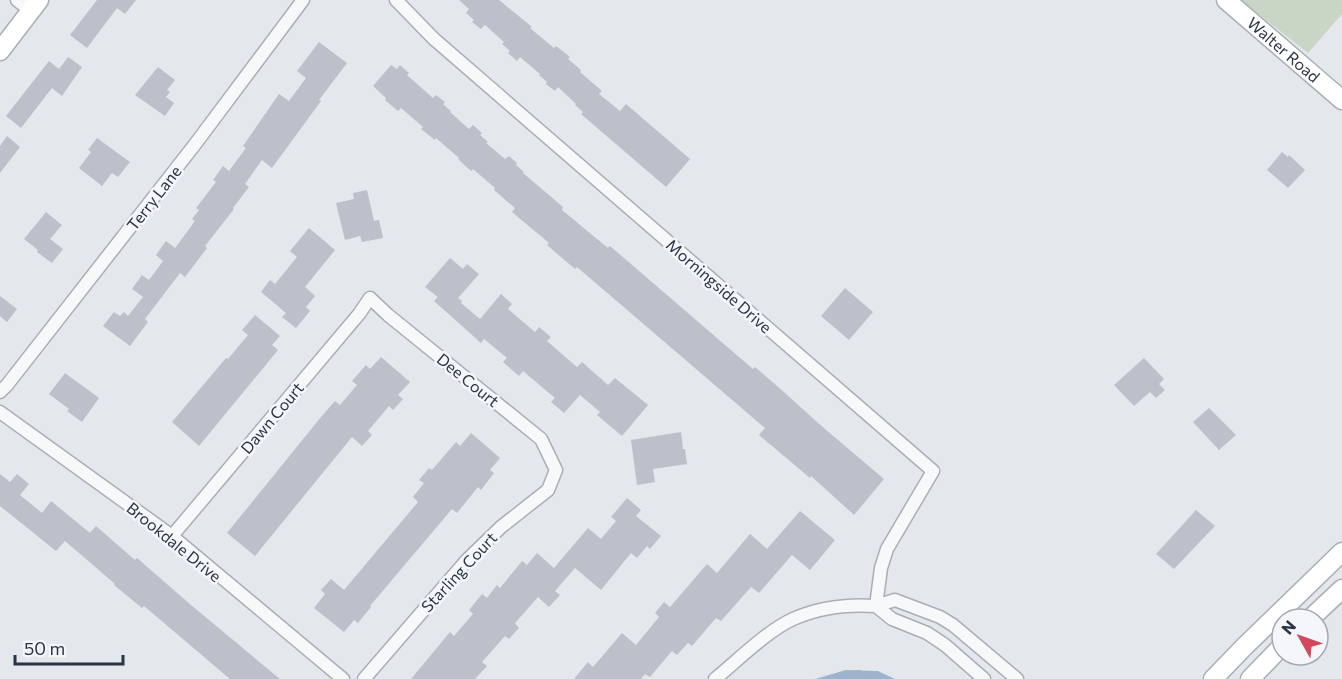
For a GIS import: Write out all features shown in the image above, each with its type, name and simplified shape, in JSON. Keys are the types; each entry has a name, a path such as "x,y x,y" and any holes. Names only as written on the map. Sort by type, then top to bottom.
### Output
{"main road":[{"name":"Walter Road","path":"1226,0 1342,100"},
{"path":"0,51 29,4"},
{"path":"1213,679 1342,552"},
{"path":"1323,607 1342,589"},
{"path":"1250,679 1270,658"}],"street":[{"name":"Terry Lane","path":"0,392 8,386 196,143 303,0"},
{"name":"Morningside Drive","path":"396,0 434,39 933,471 887,549 881,568 876,606"},
{"name":"Dee Court","path":"370,298 540,439 556,470"},
{"name":"Dawn Court","path":"172,536 370,298"},
{"name":"Brookdale Drive","path":"0,412 172,536 343,679"},
{"name":"Starling Court","path":"364,679 467,560 501,527 548,490 556,470"},
{"path":"715,679 760,641 792,620 821,609 853,605 876,606 896,600 940,617 953,625 1009,676"},
{"path":"876,606 892,619 927,633 945,645 984,679"}],"green space":[{"path":"1241,0 1342,0 1342,14 1308,53"}],"water":[{"path":"846,670 878,671 895,679 815,679"}],"building":[{"path":"97,0 136,0 125,14 117,8 87,48 70,35"},
{"path":"459,0 499,0 554,48 556,46 570,57 568,59 581,70 580,72 602,91 599,94 620,111 626,104 690,159 666,187 581,114 583,112 558,87 555,91 546,84 547,82 540,74 520,57 517,61 508,53 510,51 502,44 504,42 485,25 481,29 472,22 474,20 466,13 469,9"},
{"path":"319,42 347,63 272,168 262,160 245,184 249,187 205,246 207,248 185,277 180,273 145,319 148,322 130,346 103,326 114,312 120,316 124,312 128,316 143,297 132,289 142,275 149,280 163,261 156,255 166,241 175,248 195,221 192,219 199,210 196,208 216,182 213,180 223,166 229,171 246,148 243,146 279,94 289,101 306,78 297,71"},
{"path":"68,57 82,67 62,96 52,88 21,128 6,116 49,61 59,69"},
{"path":"391,65 397,69 400,65 409,73 407,75 433,98 436,95 445,102 443,104 450,112 469,129 473,125 482,133 480,135 488,142 486,143 505,159 509,156 517,163 516,165 523,173 563,207 562,210 608,248 610,246 753,369 755,367 884,479 854,515 811,476 810,478 759,435 765,428 577,267 575,269 547,245 549,243 512,212 515,208 494,190 495,188 473,169 471,171 436,138 435,140 421,129 423,127 401,108 398,111 385,100 386,98 373,86"},
{"path":"158,67 175,80 167,90 170,92 166,97 174,103 165,116 135,95"},
{"path":"7,136 20,147 0,173 0,146"},
{"path":"97,138 130,162 118,177 112,173 102,186 79,168 91,152 88,150"},
{"path":"1282,152 1288,157 1289,155 1305,170 1288,188 1267,170"},
{"path":"367,190 374,221 379,220 383,238 362,242 360,236 345,240 336,203 354,199 353,193"},
{"path":"46,212 62,225 50,239 63,249 52,263 24,239"},
{"path":"309,228 335,250 305,287 315,296 306,307 310,311 296,328 282,317 286,313 261,292 270,280 275,284 297,257 290,251"},
{"path":"450,258 463,269 467,264 479,274 458,298 480,319 501,294 512,304 508,309 535,332 539,327 551,337 547,341 577,367 582,362 608,385 615,378 648,405 622,436 597,415 600,412 580,395 564,413 551,402 555,398 523,371 519,376 503,362 507,358 484,339 481,343 434,301 438,297 425,287"},
{"path":"845,288 873,312 849,340 821,316"},
{"path":"0,296 17,309 7,322 0,316"},
{"path":"255,315 280,336 272,345 278,350 199,446 172,422 248,335 242,330"},
{"path":"381,357 410,382 398,395 403,399 393,410 389,406 368,431 372,435 362,446 352,437 255,556 227,533 335,401 340,405 357,385 352,381 366,365 370,369"},
{"path":"1144,358 1164,379 1159,384 1165,390 1156,398 1150,392 1134,406 1114,385"},
{"path":"65,373 99,398 82,422 49,394"},
{"path":"1209,408 1236,435 1219,450 1193,422"},
{"path":"681,432 687,464 653,469 655,482 637,485 631,440"},
{"path":"471,433 500,458 490,470 494,473 481,490 478,487 457,513 452,509 358,623 354,620 344,632 314,608 325,594 321,590 331,579 344,590 418,502 413,497 424,483 419,480 429,468 432,470 456,442 460,446"},
{"path":"0,474 10,482 17,474 29,484 20,495 42,513 51,501 90,533 96,526 280,679 230,679 144,606 142,608 114,585 65,541 56,551 0,506"},
{"path":"627,498 641,510 636,516 661,536 650,549 647,546 637,558 631,553 601,590 575,568 555,591 560,595 549,607 538,597 515,623 519,628 509,639 505,636 482,662 487,666 475,679 411,679 450,632 454,636 473,614 469,610 482,594 487,598 497,585 500,588 522,561 527,565 537,553 554,568 588,528 601,539 616,521 611,517"},
{"path":"1196,510 1215,526 1174,569 1156,554"},
{"path":"800,511 835,540 810,570 792,555 759,593 751,587 721,621 716,618 692,646 688,643 677,655 672,651 650,677 645,674 641,679 574,679 588,662 593,667 622,633 636,645 659,617 655,613 664,602 670,607 707,564 717,573 750,534 767,549"}]}
